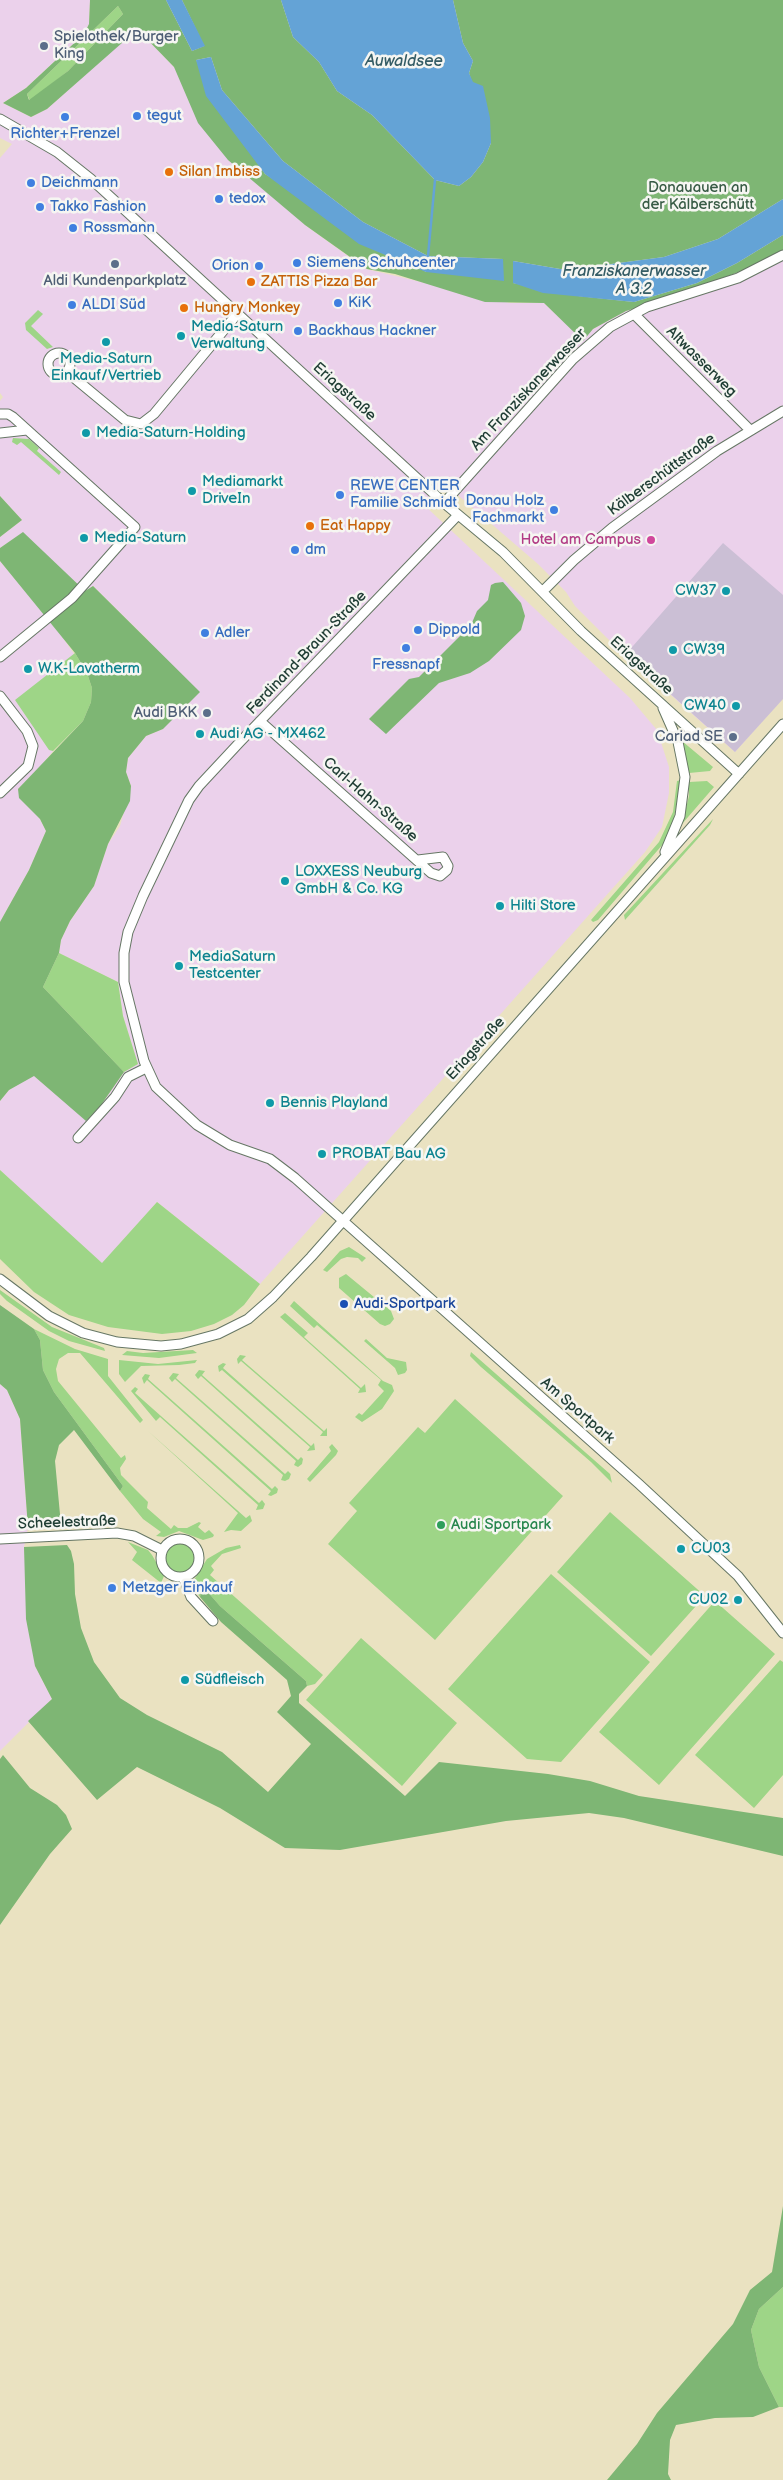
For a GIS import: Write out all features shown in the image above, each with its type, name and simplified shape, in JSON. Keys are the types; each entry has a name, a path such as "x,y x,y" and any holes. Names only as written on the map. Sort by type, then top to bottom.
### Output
{"street":[{"name":"Eriagstraße","path":"0,119 42,142 74,165 444,503 503,552 581,631 739,774 273,1297 236,1326 202,1340 174,1345 145,1345 117,1342 83,1333 49,1316 0,1278"},
{"name":"Am Franziskanerwasser","path":"444,503 585,347 610,327 647,307 738,278 783,255"},
{"path":"67,372 125,420 141,424 154,414 238,313"},
{"name":"Altwasserweg","path":"634,314 750,430"},
{"name":"Kälberschüttstraße","path":"544,592 574,560 612,528 717,451 783,412"},
{"path":"0,414 8,414 135,527 72,598 0,657"},
{"path":"0,433 27,430"},
{"name":"Ferdinand-Braun-Straße","path":"342,1221 295,1178 270,1160 230,1145 197,1125 156,1087 146,1068 124,982 124,953 128,932 189,800 199,786 458,515"},
{"path":"0,696 27,731 33,746 28,766 0,793"},
{"path":"660,702 678,742 685,777 680,816 661,862"},
{"name":"Carl-Hahn-Straße","path":"260,721 418,860"},
{"path":"739,774 783,724"},
{"path":"78,1138 115,1097 128,1077 146,1068"},
{"name":"Am Sportpark","path":"342,1221 639,1484 738,1576 783,1633"},
{"name":"Scheelestraße","path":"0,1539 117,1533 134,1536 162,1550"},
{"path":"178,1539 190,1542 195,1546 199,1559 198,1566 183,1578 173,1576 163,1569 160,1556 166,1545 178,1539"},
{"path":"183,1578 191,1597 212,1621"}],"shaded area":[{"path":"0,0 90,0 89,24 84,34 26,88 3,103 31,117 47,109 131,34 141,33 174,67 305,225 366,269 510,303 544,303 583,340 593,329 626,311 695,290 762,262 783,250 783,698 735,752 607,638 575,606 566,592 538,564 445,484 424,505 630,698 657,730 669,767 669,793 662,827 645,852 260,1284 157,1202 102,1264 0,1170 0,1101 9,1090 34,1075 86,1120 101,1105 124,1072 138,1064 123,1016 118,982 59,953 61,940 70,921 94,886 108,844 120,826 131,786 126,772 128,758 146,736 163,729 148,640 93,586 85,592 23,533 0,548 0,537 22,520 0,496 0,401 3,397 0,393 0,158 12,144 0,138"},
{"name":"Cariad SE","path":"723,543 783,595 783,699 735,752 626,654"},
{"path":"0,561 59,632 87,673 53,751 37,771 18,789 40,819 46,831 29,870 0,922"},
{"path":"0,1384 7,1390 20,1419 28,1528 24,1547 35,1666 52,1699 0,1751"}],"green space":[{"name":"Donauauen an der Kälberschütt","path":"90,0 166,0 192,51 204,46 182,0 281,0 293,37 319,62 337,91 372,115 435,180 459,186 471,177 483,162 491,143 469,73 473,61 463,43 453,0 783,0 783,199 718,239 664,257 566,270 513,261 513,283 578,296 634,302 697,283 737,263 783,235 783,250 762,262 695,290 626,311 593,329 583,341 544,303 485,302 395,274 367,269 305,225 228,160 198,123 174,67 141,33 131,35 47,109 31,117 3,103 26,88 84,34 89,24","holes":["118,6 123,14 68,71 29,100 27,94","211,57 222,90 283,161 363,222 428,256 503,259 426,272 265,174 196,60"]},
{"path":"118,6 123,14 68,71 30,101 27,94"},
{"path":"38,310 43,314 31,326 53,347 47,349 26,330 25,323"},
{"path":"13,438 29,439 39,448 37,451 61,472 59,475 21,442 17,445 12,442"},
{"path":"0,496 22,520 0,537"},
{"path":"23,532 85,591 93,586 200,692 163,729 146,736 128,758 126,772 131,786 130,801 108,844 94,886 70,921 61,940 59,953 43,987 124,1072 101,1105 86,1121 34,1076 9,1090 0,1101 0,922 29,870 46,831 40,819 19,798 18,789 83,721 91,702 92,688 87,673 75,653 0,561 0,548"},
{"path":"503,582 521,603 525,616 521,630 489,661 470,673 439,683 386,734 369,719 409,679 419,677 471,625 477,611 488,600 491,585"},
{"path":"75,653 87,673 92,688 91,702 83,721 53,751 49,750 15,700"},
{"path":"682,741 713,767 710,771 689,773"},
{"path":"681,780 673,823 663,844 598,920 593,922 591,920 659,842 673,812 677,781"},
{"path":"707,781 714,787 682,824 689,796 689,782"},
{"path":"713,819 710,825 625,920 624,915"},
{"path":"59,953 118,982 123,1016 138,1064 124,1072 43,987"},
{"path":"0,1170 102,1263 157,1202 260,1284 244,1305 232,1315 214,1324 191,1331 162,1334 108,1327 69,1315 34,1292 0,1259"},
{"path":"349,1247 366,1258 362,1262 358,1258 347,1257 341,1259 327,1272 323,1270 340,1251"},
{"path":"346,1274 391,1311 394,1319 390,1324 385,1326 380,1324 339,1288 339,1278"},
{"path":"0,1290 52,1327 104,1348 105,1351 69,1341 49,1331 7,1301 0,1294"},
{"path":"294,1301 383,1381 392,1385 394,1391 382,1409 362,1422 355,1417 359,1413 362,1415 384,1391 378,1385 381,1380 317,1325 314,1328 290,1306"},
{"path":"0,1305 34,1329 40,1340 43,1370 54,1392 123,1486 120,1491 74,1430 59,1445 55,1461 61,1525 28,1528 20,1419 7,1390 0,1384"},
{"path":"285,1313 308,1333 304,1337 361,1388 365,1384 366,1392 358,1393 360,1389 280,1317"},
{"path":"34,1329 75,1349 108,1359 108,1376 143,1420 140,1423 80,1353 68,1353 59,1359 56,1369 58,1381 121,1458 125,1455 126,1459 120,1468 121,1475 148,1502 147,1508 171,1529 174,1525 178,1528 187,1528 199,1522 201,1523 198,1527 205,1533 209,1530 214,1535 213,1537 203,1540 179,1531 164,1537 156,1536 161,1532 143,1519 120,1491 123,1486 54,1392 43,1370 40,1340"},
{"path":"366,1339 387,1358 406,1362 407,1370 405,1373 398,1375 395,1368 364,1341"},
{"path":"193,1350 197,1353 159,1358 122,1355 127,1351 143,1353"},
{"path":"471,1352 610,1474 612,1483 591,1462 481,1367 470,1356"},
{"path":"240,1355 246,1356 242,1360 324,1431 327,1428 327,1436 320,1436 323,1432 241,1361 238,1364 237,1359"},
{"path":"119,1360 158,1364 197,1360 195,1363 179,1365 141,1366 125,1382 119,1374"},
{"path":"223,1363 226,1364 223,1368 311,1446 314,1443 315,1450 307,1451 310,1447 222,1370 219,1372 218,1366"},
{"path":"199,1370 205,1371 202,1375 298,1460 301,1457 303,1459 302,1464 298,1467 294,1465 296,1461 201,1376 198,1379 195,1375"},
{"path":"173,1373 179,1374 176,1378 285,1474 288,1471 291,1474 289,1479 281,1480 283,1475 175,1379 172,1382 169,1378"},
{"path":"145,1374 150,1375 148,1379 272,1489 275,1486 278,1489 277,1493 271,1496 268,1495 271,1491 147,1380 144,1384 142,1378"},
{"path":"135,1387 138,1389 135,1393 259,1503 262,1500 265,1504 263,1509 256,1510 258,1505 160,1417 156,1421 131,1391"},
{"name":"Audi Sportpark","path":"455,1399 563,1496 435,1640 328,1544 357,1511 349,1503 418,1427 425,1433"},
{"path":"148,1431 246,1518 250,1515 252,1521 241,1531 231,1530 224,1532 238,1513"},
{"path":"332,1444 338,1451 336,1455 310,1482 307,1479 331,1451 329,1447"},
{"path":"610,1512 705,1596 651,1656 557,1572"},
{"path":"128,1542 148,1550 164,1576 161,1583 132,1560 137,1552"},
{"path":"180,1543 186,1544 194,1552 194,1564 186,1572 180,1573 174,1572 166,1564 165,1558 166,1552 174,1544"},
{"path":"67,1545 71,1551 74,1564 75,1594 81,1628 94,1662 120,1698 147,1715 222,1752 268,1792 311,1744 277,1712 291,1696 287,1680 221,1622 200,1597 201,1592 206,1590 220,1606 306,1681 307,1686 299,1694 299,1703 405,1796 439,1762 548,1774 590,1781 639,1796 783,1818 783,1856 624,1818 589,1813 506,1821 340,1850 285,1848 220,1808 137,1767 97,1800 28,1721 52,1699 35,1666 26,1619 24,1547"},
{"path":"240,1545 241,1548 222,1554 211,1566 214,1570 210,1575 323,1675 315,1684 307,1686 306,1681 220,1606 206,1590 201,1592 200,1597 194,1589 194,1580 207,1559 226,1548"},
{"path":"551,1574 650,1662 561,1762 527,1759 448,1689"},
{"path":"715,1601 775,1654 659,1785 599,1732"},
{"path":"361,1638 457,1723 402,1786 306,1700"},
{"path":"780,1660 783,1662 783,1775 754,1808 695,1755"},
{"path":"3,1755 30,1788 57,1805 66,1815 72,1829 50,1854 0,1925 0,1759"},
{"path":"783,2206 783,2287 759,2309 751,2330 759,2367 779,2407 753,2417 715,2418 676,2425 670,2440 668,2474 671,2480 607,2480 637,2444 657,2413 733,2324 750,2290 772,2272"},
{"path":"783,2287 783,2407 779,2407 759,2367 751,2330 759,2309"}],"water":[{"path":"166,0 182,0 205,46 192,51"},
{"name":"Auwaldsee","path":"281,0 453,0 463,43 473,61 469,73 473,82 483,86 490,118 491,143 483,162 471,177 459,186 435,180 372,115 337,91 319,62 293,37"},
{"path":"211,57 222,90 283,161 363,222 428,256 503,259 504,281 426,272 359,244 265,174 206,96 196,60"},
{"name":"Franziskanerwasser A 3.2","path":"783,199 783,235 737,263 697,283 634,302 543,293 513,283 513,261 566,270 664,257 718,239"}],"waterway":[{"path":"428,256 435,180"}],"place":[{"name":"Spielothek/Burger King","path":"44,46"},
{"name":"tegut","path":"137,116"},
{"name":"Richter+Frenzel","path":"65,117"},
{"name":"Silan Imbiss","path":"169,172"},
{"name":"Deichmann","path":"31,183"},
{"name":"tedox","path":"219,199"},
{"name":"Takko Fashion","path":"40,207"},
{"name":"Rossmann","path":"73,228"},
{"name":"Siemens Schuhcenter","path":"297,263"},
{"name":"Aldi Kundenparkplatz","path":"115,264"},
{"name":"Orion","path":"259,266"},
{"name":"ZATTIS Pizza Bar","path":"251,282"},
{"name":"KiK","path":"338,303"},
{"name":"ALDI Süd","path":"72,305"},
{"name":"Hungry Monkey","path":"184,308"},
{"name":"Backhaus Hackner","path":"298,331"},
{"name":"Media-Saturn Verwaltung","path":"181,336"},
{"name":"Media-Saturn Einkauf/Vertrieb","path":"106,342"},
{"name":"Media-Saturn-Holding","path":"86,433"},
{"name":"Mediamarkt DriveIn","path":"192,491"},
{"name":"REWE CENTER Familie Schmidt","path":"340,495"},
{"name":"Donau Holz Fachmarkt","path":"554,510"},
{"name":"Eat Happy","path":"310,526"},
{"name":"Media-Saturn","path":"84,538"},
{"name":"Hotel am Campus","path":"651,540"},
{"name":"dm","path":"295,550"},
{"name":"CW37","path":"726,591"},
{"name":"Dippold","path":"418,630"},
{"name":"Adler","path":"205,633"},
{"name":"Fressnapf","path":"406,648"},
{"name":"CW39","path":"673,650"},
{"name":"W.K-Lavatherm","path":"28,669"},
{"name":"CW40","path":"736,706"},
{"name":"Audi BKK","path":"207,713"},
{"name":"Audi AG - MX462","path":"200,734"},
{"name":"Cariad SE","path":"733,737"},
{"name":"LOXXESS Neuburg GmbH & Co. KG","path":"285,881"},
{"name":"Hilti Store","path":"500,906"},
{"name":"MediaSaturn Testcenter","path":"179,966"},
{"name":"Bennis Playland","path":"270,1103"},
{"name":"PROBAT Bau AG","path":"322,1154"},
{"name":"Audi-Sportpark","path":"344,1304"},
{"name":"Audi Sportpark","path":"441,1525"},
{"name":"CU03","path":"681,1549"},
{"name":"Metzger Einkauf","path":"112,1588"},
{"name":"CU02","path":"738,1600"},
{"name":"Südfleisch","path":"185,1680"}]}
